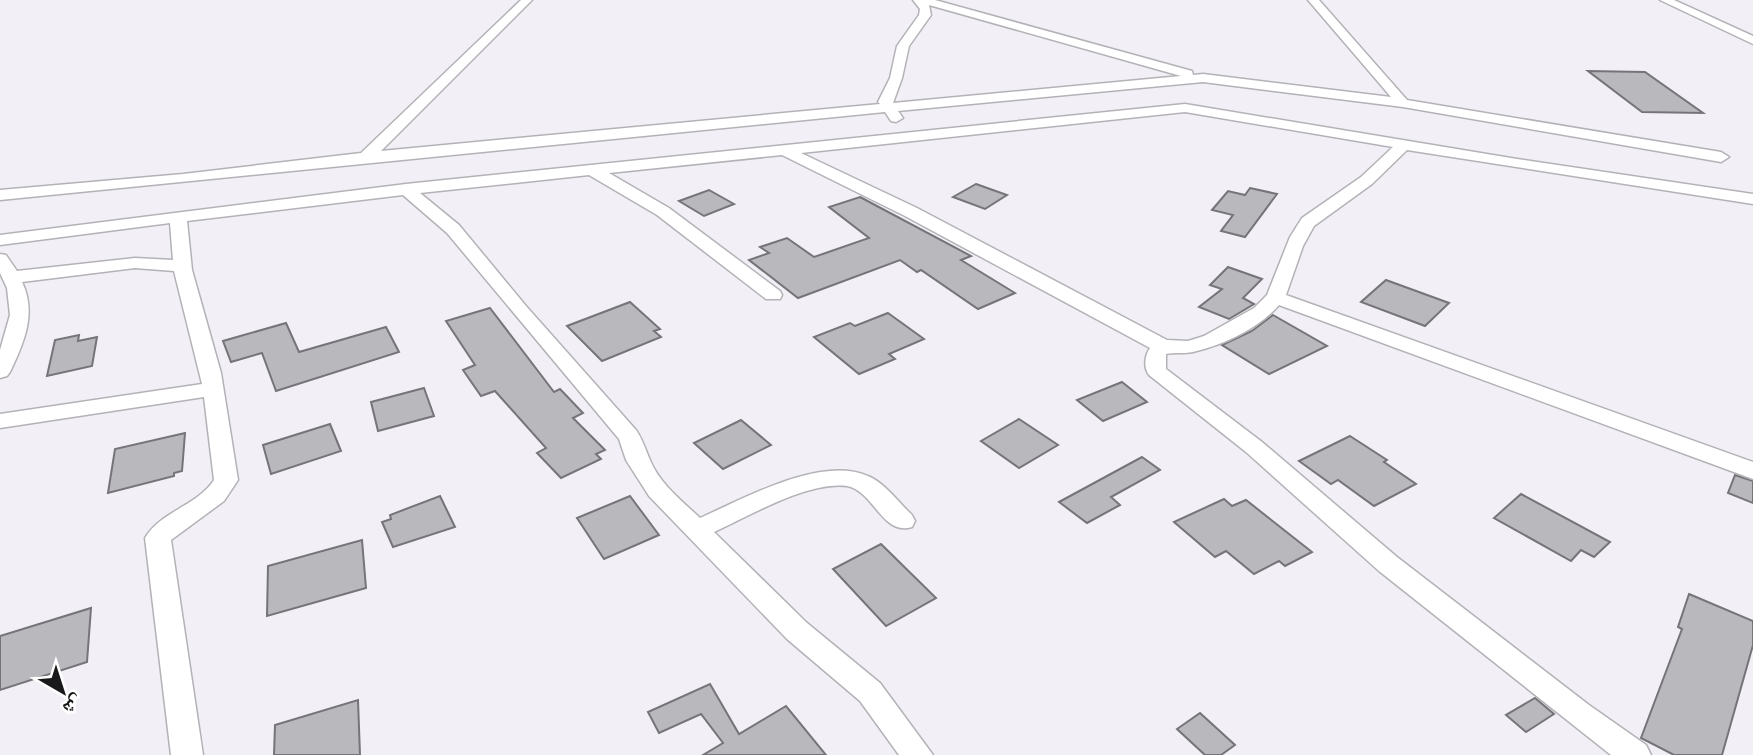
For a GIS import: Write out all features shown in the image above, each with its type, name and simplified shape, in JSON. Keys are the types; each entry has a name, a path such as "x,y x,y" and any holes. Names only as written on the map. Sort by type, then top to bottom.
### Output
{"street":[{"path":"366,157 527,0"},
{"path":"920,0 1203,78 1403,103 1721,157"},
{"path":"904,135 900,122 887,108 886,102 896,78 903,46 925,15 926,8 920,0"},
{"path":"1313,0 1403,103"},
{"path":"1665,0 1753,40"},
{"path":"0,195 184,179 366,157 1203,78"},
{"path":"0,240 406,189 904,135 1185,108 1753,199"},
{"path":"780,148 911,212 1162,346 1189,347 1245,323 1265,310 1276,298 1304,225 1365,181 1404,144"},
{"path":"589,169 626,186 668,214 773,295"},
{"path":"406,189 453,229 519,310 628,435 635,446 638,460 657,490 797,631 870,692 917,755"},
{"path":"179,216 178,236 182,266 207,359 224,460 224,486 175,519 158,538 187,755"},
{"path":"0,259 13,277 22,307 16,339 0,372"},
{"path":"13,277 135,263 182,266"},
{"path":"1276,298 1636,426 1753,471"},
{"path":"1162,346 1156,354 1156,371 1254,447 1388,564 1578,714 1635,755"},
{"path":"0,421 212,389"},
{"path":"698,529 814,480 839,477 859,482 902,521"}],"building":[{"path":"1588,71 1645,72 1703,113 1642,112"},
{"path":"976,184 1007,195 985,209 953,197"},
{"path":"1250,188 1277,194 1245,237 1221,231 1233,215 1212,210 1228,191 1245,195"},
{"path":"709,190 734,204 704,216 679,201"},
{"path":"860,197 971,256 961,260 1015,293 978,309 921,270 917,272 900,260 798,298 749,260 769,253 760,247 787,238 814,257 869,238 829,207"},
{"path":"1228,267 1262,279 1243,298 1254,304 1229,319 1199,307 1222,289 1210,285"},
{"path":"1386,280 1449,303 1425,326 1361,302"},
{"path":"630,302 660,329 654,331 661,337 602,361 567,326"},
{"path":"490,308 554,392 560,389 583,413 573,418 605,450 596,454 601,459 561,478 537,453 546,448 495,391 481,396 463,370 475,365 446,321"},
{"path":"888,313 924,339 889,354 895,359 859,374 814,337 850,323 855,326"},
{"path":"1273,315 1327,346 1269,374 1222,345 1252,331"},
{"path":"286,323 299,352 386,327 399,352 276,391 262,353 231,362 223,341"},
{"path":"79,335 78,341 97,337 92,366 47,376 55,340"},
{"path":"1122,382 1147,402 1103,421 1077,400"},
{"path":"424,388 434,416 378,431 371,402"},
{"path":"1019,419 1058,445 1019,468 981,441"},
{"path":"741,420 771,445 723,469 694,443"},
{"path":"330,424 341,451 271,474 263,445"},
{"path":"185,433 182,471 174,473 174,476 108,493 115,449"},
{"path":"1350,436 1387,460 1384,462 1416,484 1374,506 1338,480 1331,484 1299,461"},
{"path":"1142,457 1160,470 1111,497 1120,505 1087,523 1059,502"},
{"path":"1735,475 1753,481 1753,503 1728,493"},
{"path":"1521,494 1610,542 1594,557 1581,550 1571,561 1494,518"},
{"path":"440,496 455,527 393,547 382,522 391,519 390,515"},
{"path":"630,496 659,535 604,559 577,518"},
{"path":"1224,499 1232,506 1246,500 1312,552 1285,566 1279,561 1254,574 1226,551 1215,557 1174,522"},
{"path":"362,540 366,588 267,616 268,566"},
{"path":"881,544 936,598 886,626 833,569"},
{"path":"1689,594 1753,621 1753,645 1722,755 1674,755 1641,738 1682,629 1678,627"},
{"path":"91,608 87,662 0,690 0,636"},
{"path":"710,684 739,734 786,706 826,755 703,755 723,743 701,714 659,733 648,712"},
{"path":"1535,698 1554,714 1526,732 1506,715"},
{"path":"358,700 360,755 274,755 275,725"},
{"path":"1200,713 1235,745 1221,755 1205,755 1177,729"}]}
